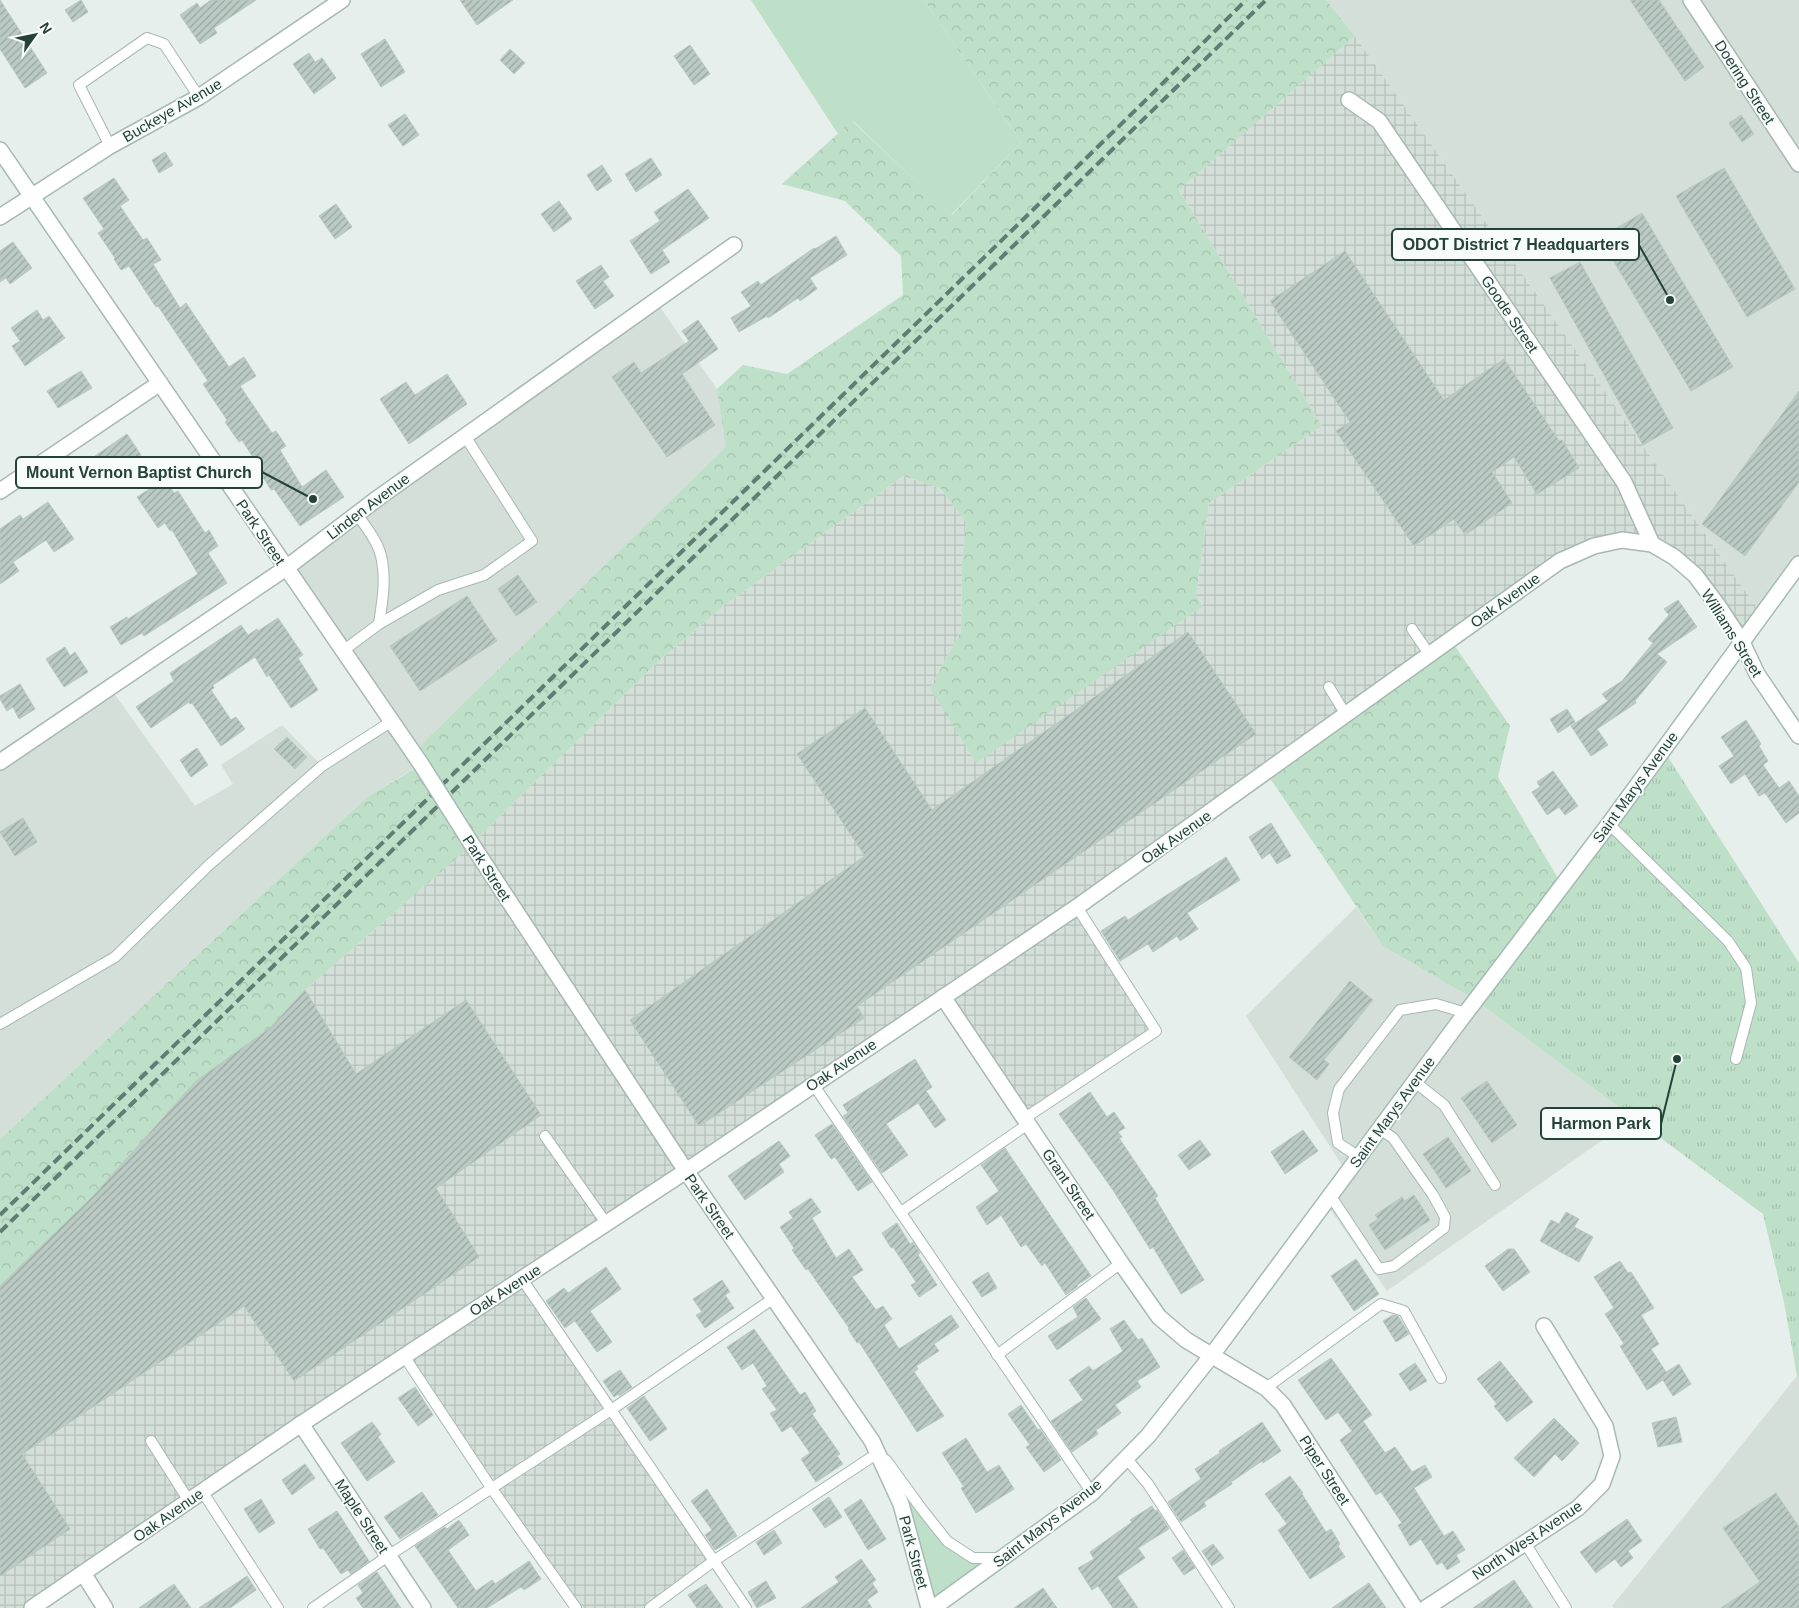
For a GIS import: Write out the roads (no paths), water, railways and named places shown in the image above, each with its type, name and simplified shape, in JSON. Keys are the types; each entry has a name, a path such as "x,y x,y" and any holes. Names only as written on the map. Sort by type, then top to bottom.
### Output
{"street":[{"name":"Buckeye Avenue","path":"0,217 110,146 199,97 342,0"},
{"name":"Doering Street","path":"1691,0 1799,164"},
{"name":"Goode Street","path":"1349,100 1379,121 1624,482 1652,544"},
{"name":"Park Street","path":"0,150 392,721 686,1171 875,1447 901,1504 931,1608"},
{"name":"Linden Avenue","path":"0,762 286,568 356,513 734,245"},
{"path":"0,491 160,383"},
{"name":"Oak Avenue","path":"32,1608 301,1424 686,1171 1076,908 1560,561 1594,546 1622,540 1652,544"},
{"name":"Williams Street","path":"1652,544 1674,557 1695,575 1742,642 1757,674 1799,736"},
{"name":"Saint Marys Avenue","path":"931,1608 1092,1493 1148,1436 1212,1355 1358,1157 1609,824 1799,564"},
{"name":"Grant Street","path":"942,997 1159,1317 1186,1340 1212,1355"},
{"name":"North West Avenue","path":"1426,1608 1578,1508 1602,1484 1612,1456 1605,1426 1544,1326"},
{"name":"Piper Street","path":"1212,1355 1266,1388 1283,1405 1414,1608"},
{"name":"Maple Street","path":"301,1424 423,1608"},
{"path":"83,1573 105,1608"}],"lane":[{"path":"110,146 79,85 147,38 164,44 199,97"},
{"path":"344,650 379,624 438,590 484,575 532,541 465,436"},
{"path":"356,513 371,535 382,560 384,594 379,624"},
{"path":"1412,629 1429,654"},
{"path":"1329,687 1346,715"},
{"path":"0,1024 115,957 209,865 322,766 392,721"},
{"path":"1609,824 1728,941 1746,968 1751,1003 1736,1059"},
{"path":"901,1212 1156,1031 1076,908"},
{"path":"1358,1157 1338,1143 1333,1113 1340,1089 1400,1010 1436,1004 1466,1013"},
{"path":"1415,1082 1444,1105 1495,1185"},
{"path":"813,1084 1092,1493"},
{"path":"1330,1195 1380,1269 1394,1266 1444,1228 1445,1217 1433,1195 1393,1138 1380,1128"},
{"path":"545,1136 606,1223"},
{"path":"997,1355 1121,1263"},
{"path":"522,1278 746,1608"},
{"path":"313,1608 388,1556 612,1410 774,1298"},
{"path":"1266,1388 1381,1304 1404,1311 1441,1378"},
{"path":"404,1356 492,1490 576,1608"},
{"path":"151,1441 189,1500"},
{"path":"650,1608 714,1560 875,1447 947,1541 973,1558 1002,1558"},
{"path":"1126,1458 1148,1484 1229,1608"},
{"path":"202,1491 278,1608"},
{"path":"1525,1543 1566,1608"}],"railway":[{"path":"0,1215 1150,96 1246,0"},
{"path":"0,1232 1266,0"}],"place":[{"name":"ODOT District 7 Headquarters","path":"1670,300"},
{"name":"Mount Vernon Baptist Church","path":"313,499"},
{"name":"Harmon Park","path":"1677,1059"}]}
